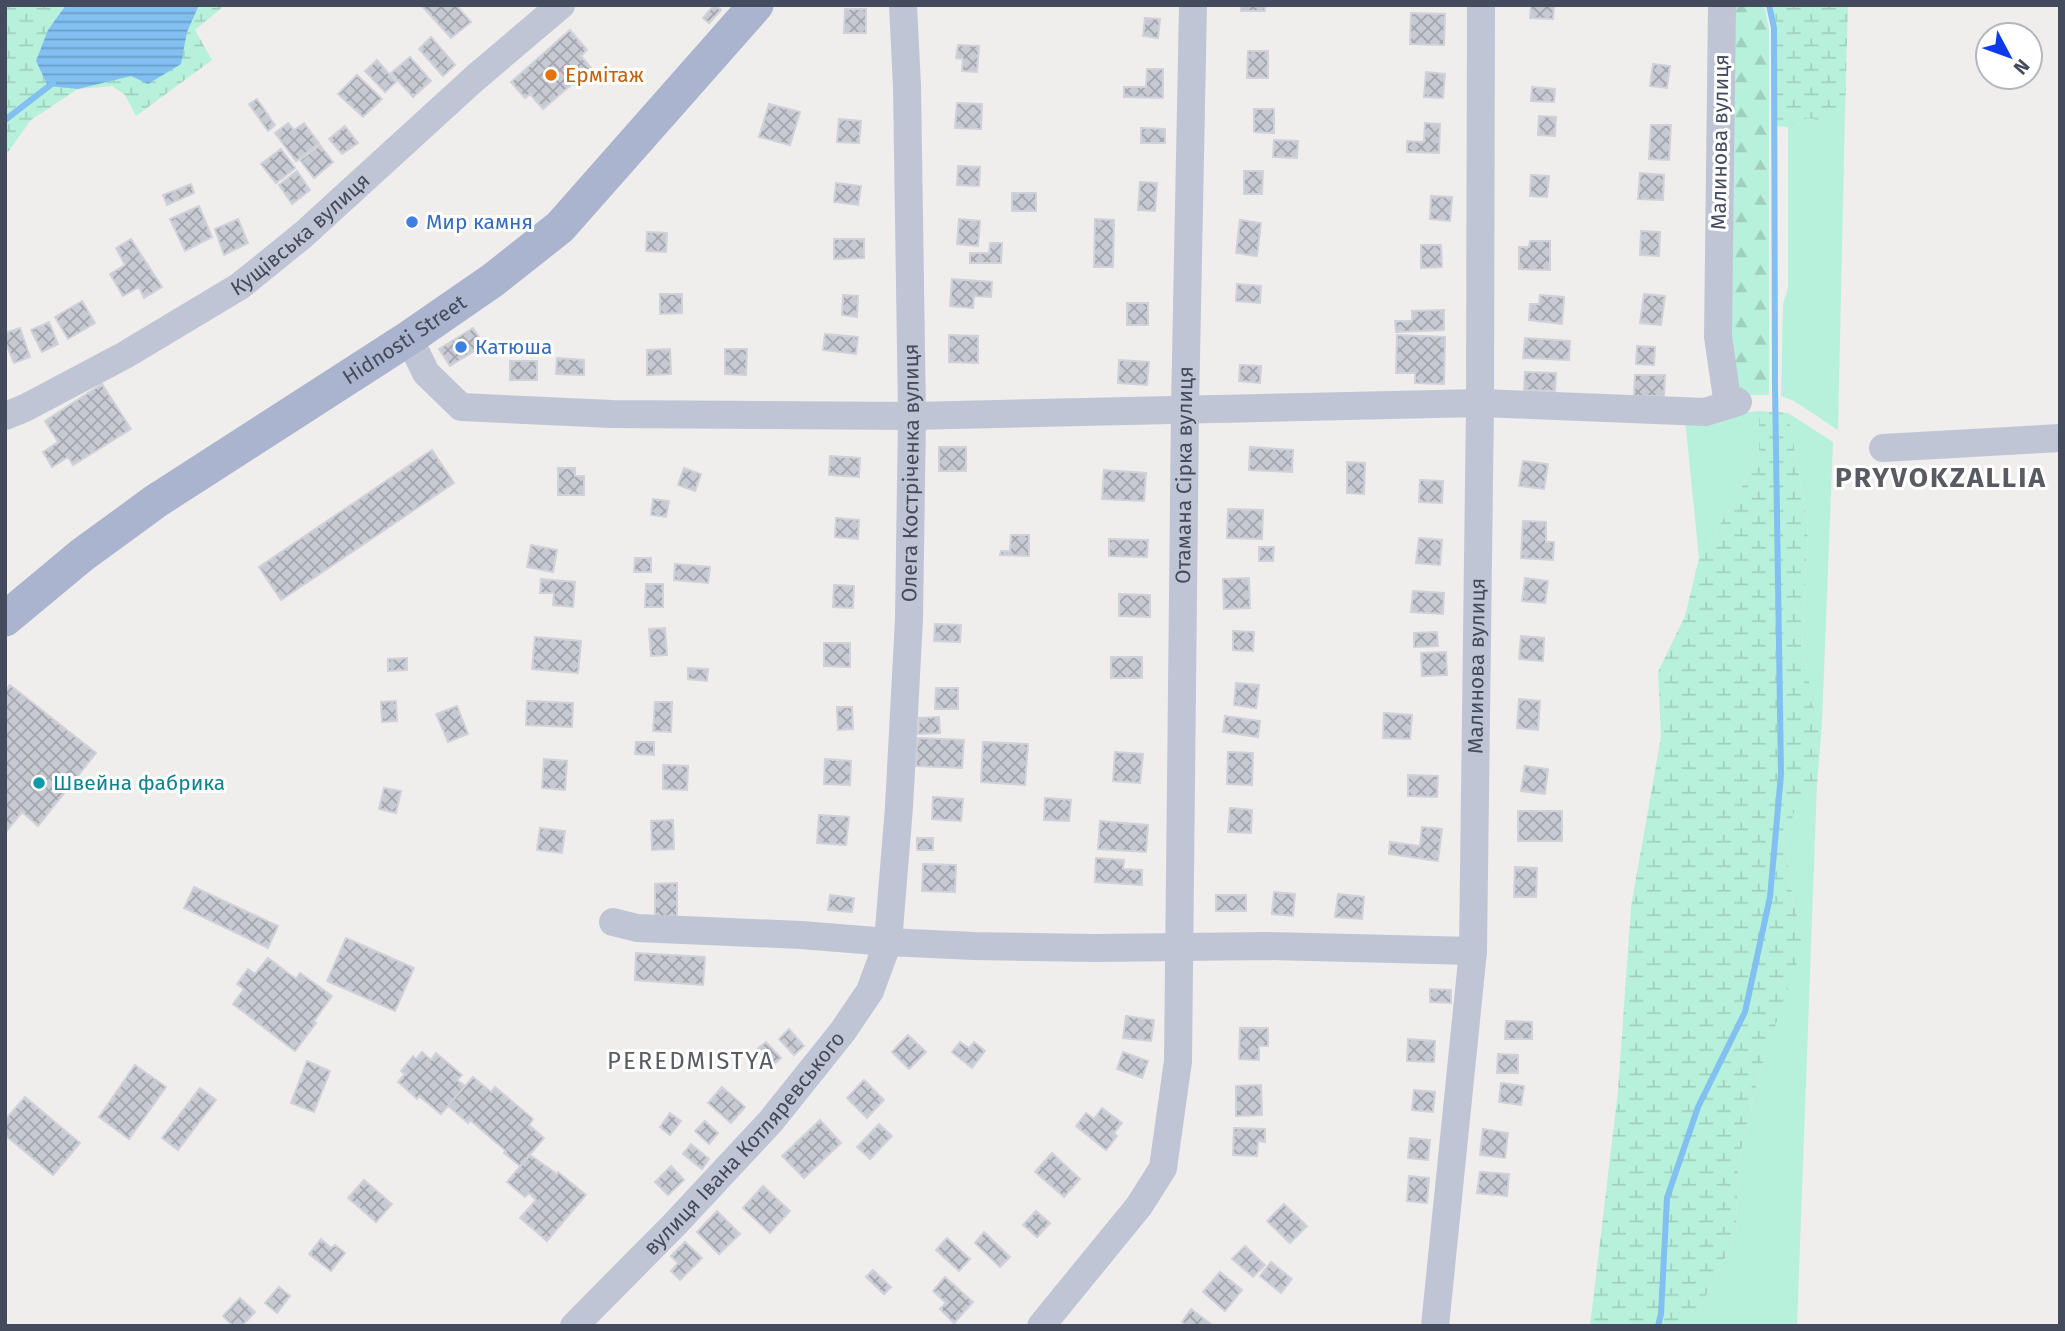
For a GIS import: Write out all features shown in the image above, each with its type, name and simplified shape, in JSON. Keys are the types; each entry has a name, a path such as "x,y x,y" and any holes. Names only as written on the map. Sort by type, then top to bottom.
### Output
{"main road":[{"name":"Hidnosti Street","path":"5,619 82,555 156,501 409,338 494,280 560,227 756,5"}],"street":[{"name":"Кущівська вулиця","path":"5,416 125,355 240,286 303,235 467,85 561,5"},
{"name":"Олега Костріченка вулиця","path":"888,942 899,807 909,619 912,416 908,86 903,5"},
{"name":"Отамана Сірка вулиця","path":"1041,1326 1139,1206 1163,1168 1178,1061 1185,410 1193,5"},
{"name":"Малинова вулиця","path":"1435,1326 1473,951 1480,402 1481,5"},
{"name":"Малинова вулиця","path":"1480,402 1705,412 1733,403 1718,337 1722,5"},
{"path":"409,338 426,373 461,407 612,414 912,416 1480,402"},
{"path":"1883,447 2060,438"},
{"path":"613,922 637,928 802,934 888,942 1095,948 1180,946 1473,951"},
{"name":"вулиця Івана Котляревського","path":"575,1326 771,1121 843,1031 870,991 888,942"}],"green space":[{"path":"5,5 225,5 195,30 212,60 136,116 125,95 112,86 78,89 31,120 5,156"},
{"path":"1731,5 1764,5 1769,29 1769,395 1735,395 1726,345"},
{"path":"1769,5 1848,5 1845,113 1833,123 1808,118 1788,127 1774,126 1774,28"},
{"path":"1845,113 1838,430 1794,401 1781,396 1783,304 1788,288 1788,127 1808,117 1833,123"},
{"path":"1759,411 1759,453 1734,502 1699,558 1685,419"},
{"path":"1759,411 1788,413 1808,526 1802,652 1809,677 1809,698 1822,723 1817,784 1794,812 1785,843 1793,900 1804,942 1760,1070 1738,1163 1736,1236 1702,1304 1696,1326 1590,1326 1618,1091 1631,907 1661,737 1658,672 1685,616 1699,558 1734,502 1759,453"},
{"path":"1788,413 1833,442 1822,723 1809,698 1809,677 1802,652 1808,526"},
{"path":"1817,784 1797,1326 1696,1326 1702,1304 1736,1236 1738,1163 1760,1070 1803,942 1793,900 1785,843 1794,812"}],"water":[{"path":"66,5 199,5 187,32 181,64 148,84 131,76 78,89 48,86 36,61 48,30"}],"building":[{"path":"421,5 456,5 471,22 451,38"},
{"path":"714,5 721,10 709,23 703,18"},
{"path":"1241,5 1265,5 1265,11 1241,11"},
{"path":"1531,5 1554,5 1553,19 1530,18"},
{"path":"845,9 866,9 866,33 844,33"},
{"path":"1411,13 1445,14 1444,45 1410,44"},
{"path":"1145,18 1160,19 1158,38 1143,36"},
{"name":"Ермітаж","path":"570,30 587,50 581,56 591,68 543,109 530,94 525,98 511,82"},
{"path":"431,37 455,65 443,76 419,49"},
{"path":"958,45 979,46 977,72 962,71 963,59 956,58"},
{"path":"1248,51 1268,51 1268,78 1247,78"},
{"path":"410,57 431,81 413,97 391,73"},
{"path":"377,60 396,82 385,92 365,71"},
{"path":"1653,64 1670,66 1667,88 1650,86"},
{"path":"1147,69 1163,69 1163,98 1124,97 1124,87 1146,87"},
{"path":"1426,72 1445,74 1443,98 1424,97"},
{"path":"357,75 382,99 363,117 338,94"},
{"path":"1532,87 1555,89 1554,102 1531,101"},
{"path":"257,99 275,125 268,131 249,104"},
{"path":"957,103 982,104 981,129 955,128"},
{"path":"769,104 800,112 790,145 759,137"},
{"path":"1254,109 1274,109 1274,133 1254,132"},
{"path":"1539,116 1556,117 1555,136 1538,135"},
{"path":"839,119 861,121 859,143 837,142"},
{"path":"288,123 294,130 304,123 319,143 296,161 275,133"},
{"path":"1425,123 1440,124 1439,153 1407,152 1407,141 1424,142"},
{"path":"1651,125 1671,125 1669,160 1649,159"},
{"path":"345,126 358,143 342,154 329,139"},
{"path":"1141,128 1165,129 1165,143 1141,143"},
{"path":"1274,140 1298,141 1297,158 1273,157"},
{"path":"320,145 333,162 314,178 300,160"},
{"path":"281,149 295,168 276,183 261,164"},
{"path":"958,166 980,167 979,186 957,185"},
{"path":"297,171 310,190 292,204 279,185"},
{"path":"1244,171 1263,171 1262,194 1244,194"},
{"path":"1640,173 1664,175 1663,200 1638,199"},
{"path":"1531,175 1549,176 1547,197 1530,196"},
{"path":"1140,182 1157,183 1155,211 1138,210"},
{"path":"836,183 861,186 858,205 834,202"},
{"path":"191,184 194,193 167,205 163,195"},
{"path":"1012,193 1036,193 1036,211 1012,211"},
{"path":"1431,196 1452,197 1450,221 1430,219"},
{"path":"199,206 212,237 185,251 170,219"},
{"path":"238,219 248,243 224,255 215,229"},
{"path":"959,219 980,221 978,246 957,244"},
{"path":"1095,219 1114,220 1113,267 1094,267"},
{"path":"1240,220 1261,223 1257,256 1236,253"},
{"path":"1641,231 1660,232 1659,256 1640,255"},
{"path":"647,232 667,233 666,252 646,251"},
{"path":"131,239 162,287 144,298 139,287 123,296 110,274 125,265 116,248"},
{"path":"834,239 864,239 864,258 834,259"},
{"path":"1530,241 1550,241 1550,270 1519,269 1519,247 1529,247"},
{"path":"990,243 1002,243 1001,263 970,263 970,253 989,253"},
{"path":"1421,245 1441,245 1442,267 1421,268"},
{"path":"952,279 992,282 991,297 974,296 973,308 950,306"},
{"path":"1237,284 1261,286 1260,303 1236,301"},
{"path":"660,294 682,294 682,313 660,314"},
{"path":"1644,294 1665,296 1661,325 1640,323"},
{"path":"843,295 858,296 857,317 842,315"},
{"path":"1540,295 1564,297 1562,324 1529,320 1530,304 1539,304"},
{"path":"82,301 95,323 68,339 55,317"},
{"path":"1127,303 1148,303 1148,325 1127,325"},
{"path":"1444,310 1444,330 1396,332 1395,321 1412,321 1412,311"},
{"path":"49,322 58,344 42,352 31,330"},
{"path":"20,328 30,357 14,363 5,341 5,333"},
{"name":"Катюша","path":"473,328 484,345 450,366 439,349"},
{"path":"825,334 858,337 856,354 823,350"},
{"path":"949,335 978,336 978,363 949,362"},
{"path":"1397,335 1445,337 1444,384 1415,383 1415,373 1396,373"},
{"path":"1525,338 1570,341 1569,360 1523,358"},
{"path":"1637,346 1655,347 1654,365 1636,364"},
{"path":"670,349 671,374 647,375 647,350"},
{"path":"725,349 747,349 746,375 725,374"},
{"path":"557,358 584,360 584,375 556,374"},
{"path":"1119,360 1149,362 1147,385 1118,383"},
{"path":"510,361 537,361 537,380 510,380"},
{"path":"1240,365 1261,366 1260,383 1239,381"},
{"path":"1525,372 1556,373 1555,391 1524,390"},
{"path":"1635,375 1665,375 1664,396 1634,396"},
{"path":"102,384 131,429 73,465 68,457 52,467 43,452 58,442 45,421"},
{"path":"939,447 966,447 966,471 939,471"},
{"path":"1250,447 1293,450 1292,472 1249,470"},
{"path":"432,450 454,483 281,600 259,567"},
{"path":"830,456 860,458 859,477 829,475"},
{"path":"1523,461 1548,464 1544,489 1519,486"},
{"path":"1347,462 1365,463 1364,494 1347,493"},
{"path":"558,468 575,468 575,476 584,476 584,495 558,495"},
{"path":"684,468 701,474 695,491 678,485"},
{"path":"1104,470 1146,473 1144,501 1102,499"},
{"path":"1420,480 1443,481 1442,503 1419,502"},
{"path":"653,499 669,501 666,517 651,515"},
{"path":"1228,509 1263,510 1262,539 1227,538"},
{"path":"836,518 859,520 858,539 835,537"},
{"path":"1523,521 1546,522 1546,542 1554,542 1553,560 1521,558"},
{"path":"1011,535 1029,535 1029,556 1000,555 1001,551 1010,551"},
{"path":"1419,538 1442,540 1440,565 1416,563"},
{"path":"1109,539 1148,540 1147,557 1109,556"},
{"path":"531,545 557,550 553,572 527,567"},
{"path":"1259,547 1274,547 1273,561 1259,561"},
{"path":"635,558 651,558 651,572 634,572"},
{"path":"675,564 710,567 708,583 674,580"},
{"path":"1249,578 1250,608 1224,609 1223,579"},
{"path":"1525,578 1548,581 1545,603 1522,601"},
{"path":"541,579 575,582 573,607 553,605 554,593 540,593"},
{"path":"646,584 663,584 663,607 645,607"},
{"path":"834,585 854,586 853,608 833,607"},
{"path":"1413,591 1444,593 1443,614 1411,612"},
{"path":"1119,594 1150,595 1150,617 1119,616"},
{"path":"935,624 961,625 960,642 934,641"},
{"path":"665,628 667,655 651,656 649,629"},
{"path":"1233,631 1254,632 1253,651 1233,650"},
{"path":"1437,632 1438,646 1414,647 1414,633"},
{"path":"1521,636 1544,638 1543,661 1519,659"},
{"path":"535,637 581,641 578,673 532,669"},
{"path":"824,643 850,643 850,667 824,666"},
{"path":"1446,652 1447,675 1422,676 1421,653"},
{"path":"1111,657 1142,657 1142,678 1111,678"},
{"path":"407,658 407,670 388,671 388,659"},
{"path":"688,668 708,669 707,681 688,679"},
{"path":"1236,683 1259,685 1256,708 1234,705"},
{"name":"Швейна фабрика","path":"10,685 96,753 38,826 22,812 5,833 5,691"},
{"path":"936,688 958,688 958,709 935,709"},
{"path":"1519,699 1540,701 1538,730 1517,728"},
{"path":"396,701 397,721 382,722 381,702"},
{"path":"527,701 573,703 572,727 526,725"},
{"path":"655,702 672,702 671,732 653,731"},
{"path":"457,706 468,734 448,742 436,714"},
{"path":"837,707 852,707 853,729 838,730"},
{"path":"1384,713 1412,715 1410,739 1383,738"},
{"path":"1225,716 1260,721 1258,737 1223,732"},
{"path":"939,717 940,733 918,734 919,718"},
{"path":"917,738 964,740 962,768 916,766"},
{"path":"636,742 654,742 654,755 635,754"},
{"path":"983,742 1028,744 1025,785 981,782"},
{"path":"1115,752 1143,754 1140,783 1113,781"},
{"path":"1228,752 1253,753 1252,785 1227,784"},
{"path":"544,759 567,761 565,790 542,788"},
{"path":"825,759 851,761 850,785 824,784"},
{"path":"663,765 688,766 687,790 663,789"},
{"path":"1525,766 1548,769 1545,794 1521,791"},
{"path":"1408,775 1438,776 1437,797 1408,796"},
{"path":"384,788 401,791 396,813 379,809"},
{"path":"933,797 963,799 961,821 932,819"},
{"path":"1045,798 1071,800 1069,821 1044,820"},
{"path":"1230,808 1252,810 1251,833 1228,832"},
{"path":"1518,811 1562,811 1562,841 1518,841"},
{"path":"819,815 849,817 846,845 817,843"},
{"path":"673,820 674,849 652,850 651,821"},
{"path":"1100,821 1148,825 1146,852 1098,849"},
{"path":"1422,827 1442,829 1438,861 1389,854 1390,842 1420,846"},
{"path":"540,828 565,831 562,853 537,850"},
{"path":"917,838 933,838 933,850 917,850"},
{"path":"1096,858 1124,860 1123,869 1142,870 1142,885 1095,882"},
{"path":"923,864 956,865 955,892 922,891"},
{"path":"1515,867 1537,868 1536,897 1514,897"},
{"path":"677,883 677,916 655,916 655,884"},
{"path":"194,887 278,926 268,948 184,908"},
{"path":"1274,892 1295,894 1293,916 1272,914"},
{"path":"1338,894 1364,897 1362,919 1335,917"},
{"path":"830,895 854,898 852,912 828,910"},
{"path":"1216,895 1246,895 1246,911 1216,911"},
{"path":"346,938 414,968 395,1011 327,981"},
{"path":"636,953 705,957 703,985 635,980"},
{"path":"268,958 296,979 300,973 332,996 295,1051 233,1004 244,989 237,984 248,969 255,974"},
{"path":"1430,989 1451,990 1451,1003 1430,1002"},
{"path":"1126,1016 1154,1020 1151,1041 1123,1038"},
{"path":"1506,1021 1532,1022 1532,1039 1505,1039"},
{"path":"1240,1028 1268,1028 1268,1046 1259,1046 1259,1060 1239,1059"},
{"path":"789,1029 804,1046 794,1055 779,1039"},
{"path":"908,1035 926,1052 909,1069 892,1052"},
{"path":"1408,1039 1435,1041 1434,1062 1407,1061"},
{"path":"766,1042 781,1058 770,1068 755,1051"},
{"path":"960,1042 969,1048 974,1042 985,1051 972,1068 952,1052"},
{"path":"422,1052 431,1060 436,1053 462,1075 457,1080 465,1086 441,1114 419,1096 417,1099 398,1082 405,1074 401,1071 413,1056 416,1059"},
{"path":"1123,1052 1148,1061 1142,1078 1117,1069"},
{"path":"1498,1054 1518,1055 1518,1073 1497,1073"},
{"path":"307,1061 330,1071 314,1112 291,1103"},
{"path":"135,1065 166,1087 129,1139 99,1117"},
{"path":"473,1077 491,1092 495,1087 533,1119 529,1125 544,1138 520,1166 470,1120 468,1123 448,1106"},
{"path":"864,1080 884,1100 867,1118 847,1098"},
{"path":"1501,1083 1524,1086 1521,1105 1499,1102"},
{"path":"1261,1085 1262,1115 1236,1116 1236,1086"},
{"path":"722,1087 745,1107 731,1123 708,1103"},
{"path":"200,1088 216,1100 178,1150 162,1138"},
{"path":"1414,1090 1435,1092 1433,1112 1412,1110"},
{"path":"25,1097 80,1143 53,1175 5,1135 5,1120"},
{"path":"1102,1108 1122,1123 1114,1133 1117,1136 1106,1150 1076,1126 1086,1113 1094,1119"},
{"path":"670,1113 681,1121 670,1135 660,1127"},
{"path":"820,1120 841,1143 804,1178 782,1156"},
{"path":"705,1121 718,1133 709,1144 695,1131"},
{"path":"879,1124 892,1136 870,1159 857,1147"},
{"path":"1234,1128 1265,1129 1265,1142 1258,1141 1257,1156 1233,1155"},
{"path":"1483,1129 1508,1133 1505,1158 1480,1155"},
{"path":"1410,1138 1430,1140 1428,1160 1408,1158"},
{"path":"691,1144 709,1159 702,1169 683,1154"},
{"path":"1052,1153 1080,1179 1064,1197 1035,1172"},
{"path":"530,1155 557,1174 558,1172 586,1195 547,1241 520,1218 536,1200 529,1193 525,1197 507,1182"},
{"path":"671,1166 684,1180 668,1195 655,1182"},
{"path":"1480,1172 1509,1174 1507,1196 1477,1193"},
{"path":"1409,1176 1429,1178 1427,1203 1407,1201"},
{"path":"364,1180 392,1204 376,1222 348,1198"},
{"path":"763,1186 790,1211 770,1233 743,1208"},
{"path":"1284,1204 1307,1226 1290,1243 1267,1221"},
{"path":"717,1211 740,1234 719,1254 697,1232"},
{"path":"1036,1211 1050,1223 1037,1237 1023,1225"},
{"path":"984,1232 1010,1257 1000,1267 975,1243"},
{"path":"947,1238 970,1259 959,1271 936,1250"},
{"path":"321,1239 331,1248 335,1245 345,1253 331,1271 309,1254"},
{"path":"685,1242 702,1258 680,1280 671,1271 678,1263 671,1256"},
{"path":"1245,1246 1265,1265 1253,1277 1232,1259"},
{"path":"1271,1262 1292,1279 1281,1293 1260,1276"},
{"path":"873,1270 891,1287 884,1294 866,1277"},
{"path":"1220,1272 1242,1290 1225,1311 1203,1292"},
{"path":"945,1277 973,1302 954,1323 940,1309 946,1303 933,1291"},
{"path":"279,1287 290,1296 277,1313 265,1303"},
{"path":"240,1298 255,1312 242,1326 233,1326 223,1316"},
{"path":"1191,1309 1211,1324 1187,1326 1182,1322"}],"waterway":[{"path":"1658,1326 1661,1314 1667,1198 1698,1107 1745,1012 1770,897 1781,774 1775,386 1774,28 1769,5"},
{"path":"5,120 53,83"}],"place":[{"name":"Ермітаж","path":"551,75"},
{"name":"Мир камня","path":"412,222"},
{"name":"Катюша","path":"461,347"},
{"name":"Швейна фабрика","path":"39,783"}],"district":[{"name":"PRYVOKZALLIA","path":"1941,477"},
{"name":"PEREDMISTYA","path":"691,1061"}]}
